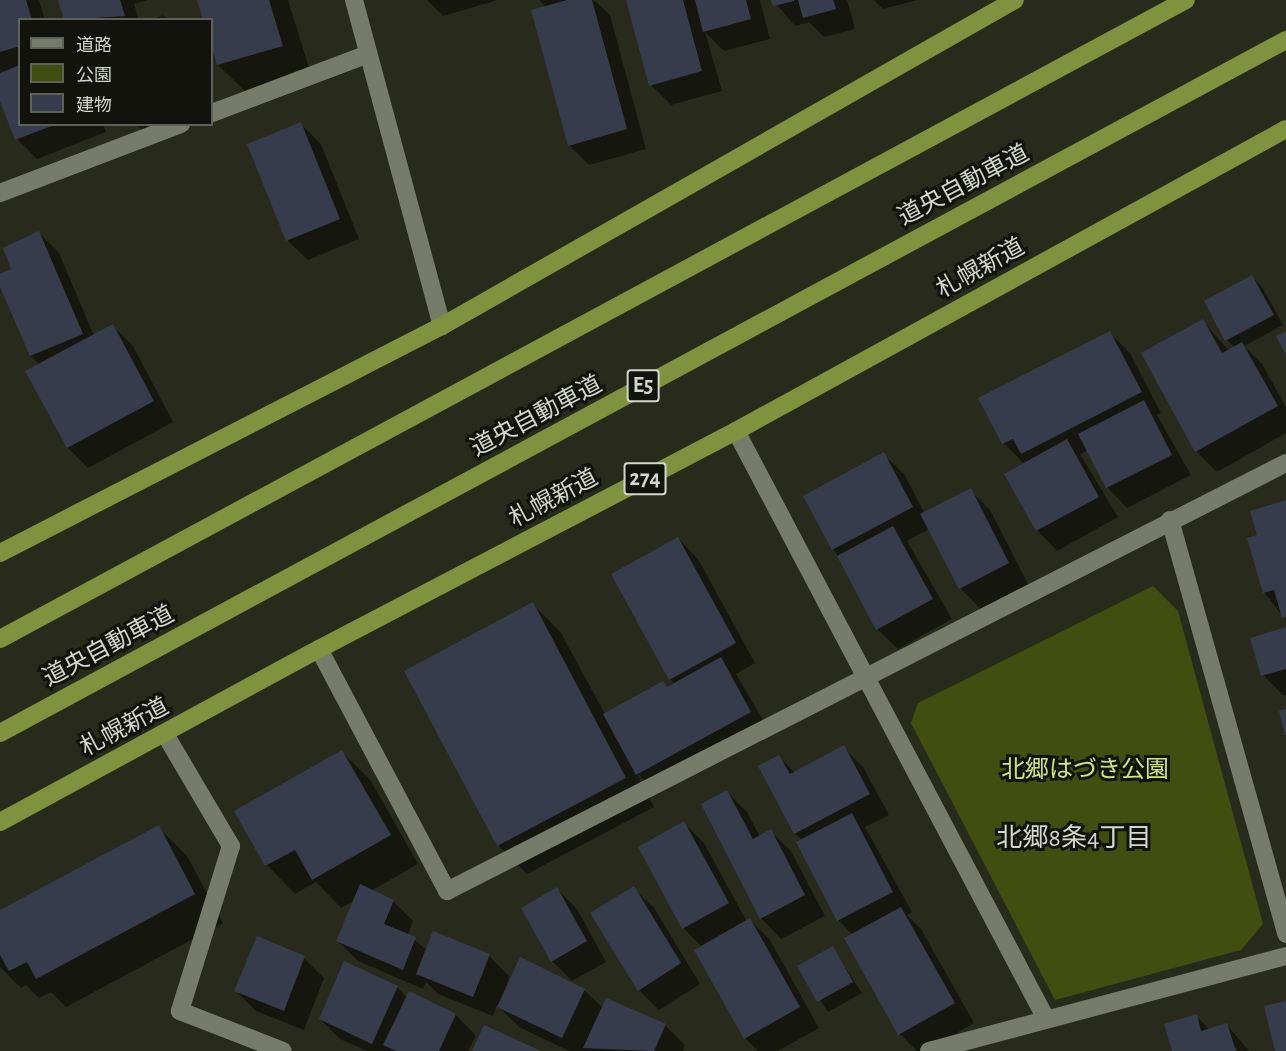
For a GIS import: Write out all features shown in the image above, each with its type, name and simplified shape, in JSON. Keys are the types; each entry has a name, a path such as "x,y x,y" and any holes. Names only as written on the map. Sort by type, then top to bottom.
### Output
{"highway":[{"path":"0,554 442,326 1015,0"},
{"path":"0,639 1186,0"},
{"name":"道央自動車道","path":"0,733 1286,40"},
{"name":"札幌新道","path":"0,822 319,649 736,431 1286,129"}],"street":[{"path":"354,0 442,326"},
{"path":"213,113 368,54"},
{"path":"0,193 176,126"},
{"path":"736,431 1046,1019"},
{"path":"319,649 447,891 1170,520 1286,464"},
{"path":"1170,520 1286,934"},
{"path":"165,734 231,846 180,1011 283,1051"},
{"path":"929,1051 1286,956"}],"green space":[{"name":"北郷はづき公園","path":"1153,586 1178,611 1263,924 1241,950 1055,1000 911,723 918,703"}],"building":[{"path":"0,0 26,0 31,18 18,18 18,47 0,52"},
{"path":"58,0 120,0 125,16 94,18 63,18"},
{"path":"197,0 269,0 283,46 217,65 213,51 213,18 202,18"},
{"path":"567,0 592,0 627,129 568,146 531,10"},
{"path":"626,0 683,0 702,71 649,86"},
{"path":"695,0 746,0 751,19 703,32"},
{"path":"771,0 794,0 794,1 773,6"},
{"path":"798,0 833,0 836,9 803,18"},
{"path":"18,66 18,126 51,126 15,140 0,101 0,73"},
{"path":"301,122 340,219 286,241 247,144"},
{"path":"39,231 83,334 30,356 0,287 0,274 11,269 3,248"},
{"path":"1252,275 1274,315 1225,341 1204,301"},
{"path":"1203,319 1222,353 1242,342 1278,406 1195,452 1141,353"},
{"path":"113,324 154,401 67,448 25,371"},
{"path":"1110,331 1142,392 1021,454 1013,439 1002,444 978,398"},
{"path":"1286,331 1286,355 1276,336"},
{"path":"1144,400 1172,455 1106,488 1078,434"},
{"path":"1067,439 1099,497 1036,531 1004,474"},
{"path":"884,452 913,507 832,550 803,496"},
{"path":"971,488 1009,563 959,589 920,514"},
{"path":"1286,500 1286,617 1282,618 1274,590 1263,593 1247,538 1257,535 1250,511"},
{"path":"893,526 933,599 876,630 837,556"},
{"path":"678,537 736,643 669,680 611,574"},
{"path":"533,602 626,778 497,846 404,671"},
{"path":"1286,627 1286,669 1261,676 1250,638"},
{"path":"721,657 751,712 636,775 603,714 663,681 667,687"},
{"path":"1286,709 1286,735 1285,735 1279,711"},
{"path":"844,745 870,794 794,834 758,766 779,755 790,774"},
{"path":"342,750 391,835 312,880 295,850 265,866 234,811"},
{"path":"727,790 753,839 771,829 805,895 760,919 701,804"},
{"path":"852,813 893,892 837,921 796,842"},
{"path":"684,821 729,903 682,929 638,847"},
{"path":"159,825 195,894 36,979 27,962 9,971 0,955 0,910"},
{"path":"360,884 394,900 384,924 416,937 403,970 336,941"},
{"path":"634,886 681,963 638,991 590,913"},
{"path":"557,887 587,941 551,962 521,908"},
{"path":"901,907 955,1003 898,1035 844,938"},
{"path":"750,918 800,1007 744,1039 694,950"},
{"path":"433,931 490,954 473,997 416,974"},
{"path":"257,936 305,956 284,1011 234,991"},
{"path":"833,946 853,982 817,1002 797,966"},
{"path":"520,957 585,989 562,1038 497,1007"},
{"path":"344,961 398,986 372,1044 319,1019"},
{"path":"409,991 456,1014 439,1051 396,1051 383,1045"},
{"path":"606,998 666,1024 654,1051 583,1048"},
{"path":"1286,1001 1286,1051 1275,1051 1264,1006"},
{"path":"1197,1014 1201,1031 1227,1023 1236,1051 1172,1051 1164,1024"},
{"path":"484,1025 541,1051 472,1051"}],"district":[{"name":"北郷8条4丁目","path":"1074,839"}]}
